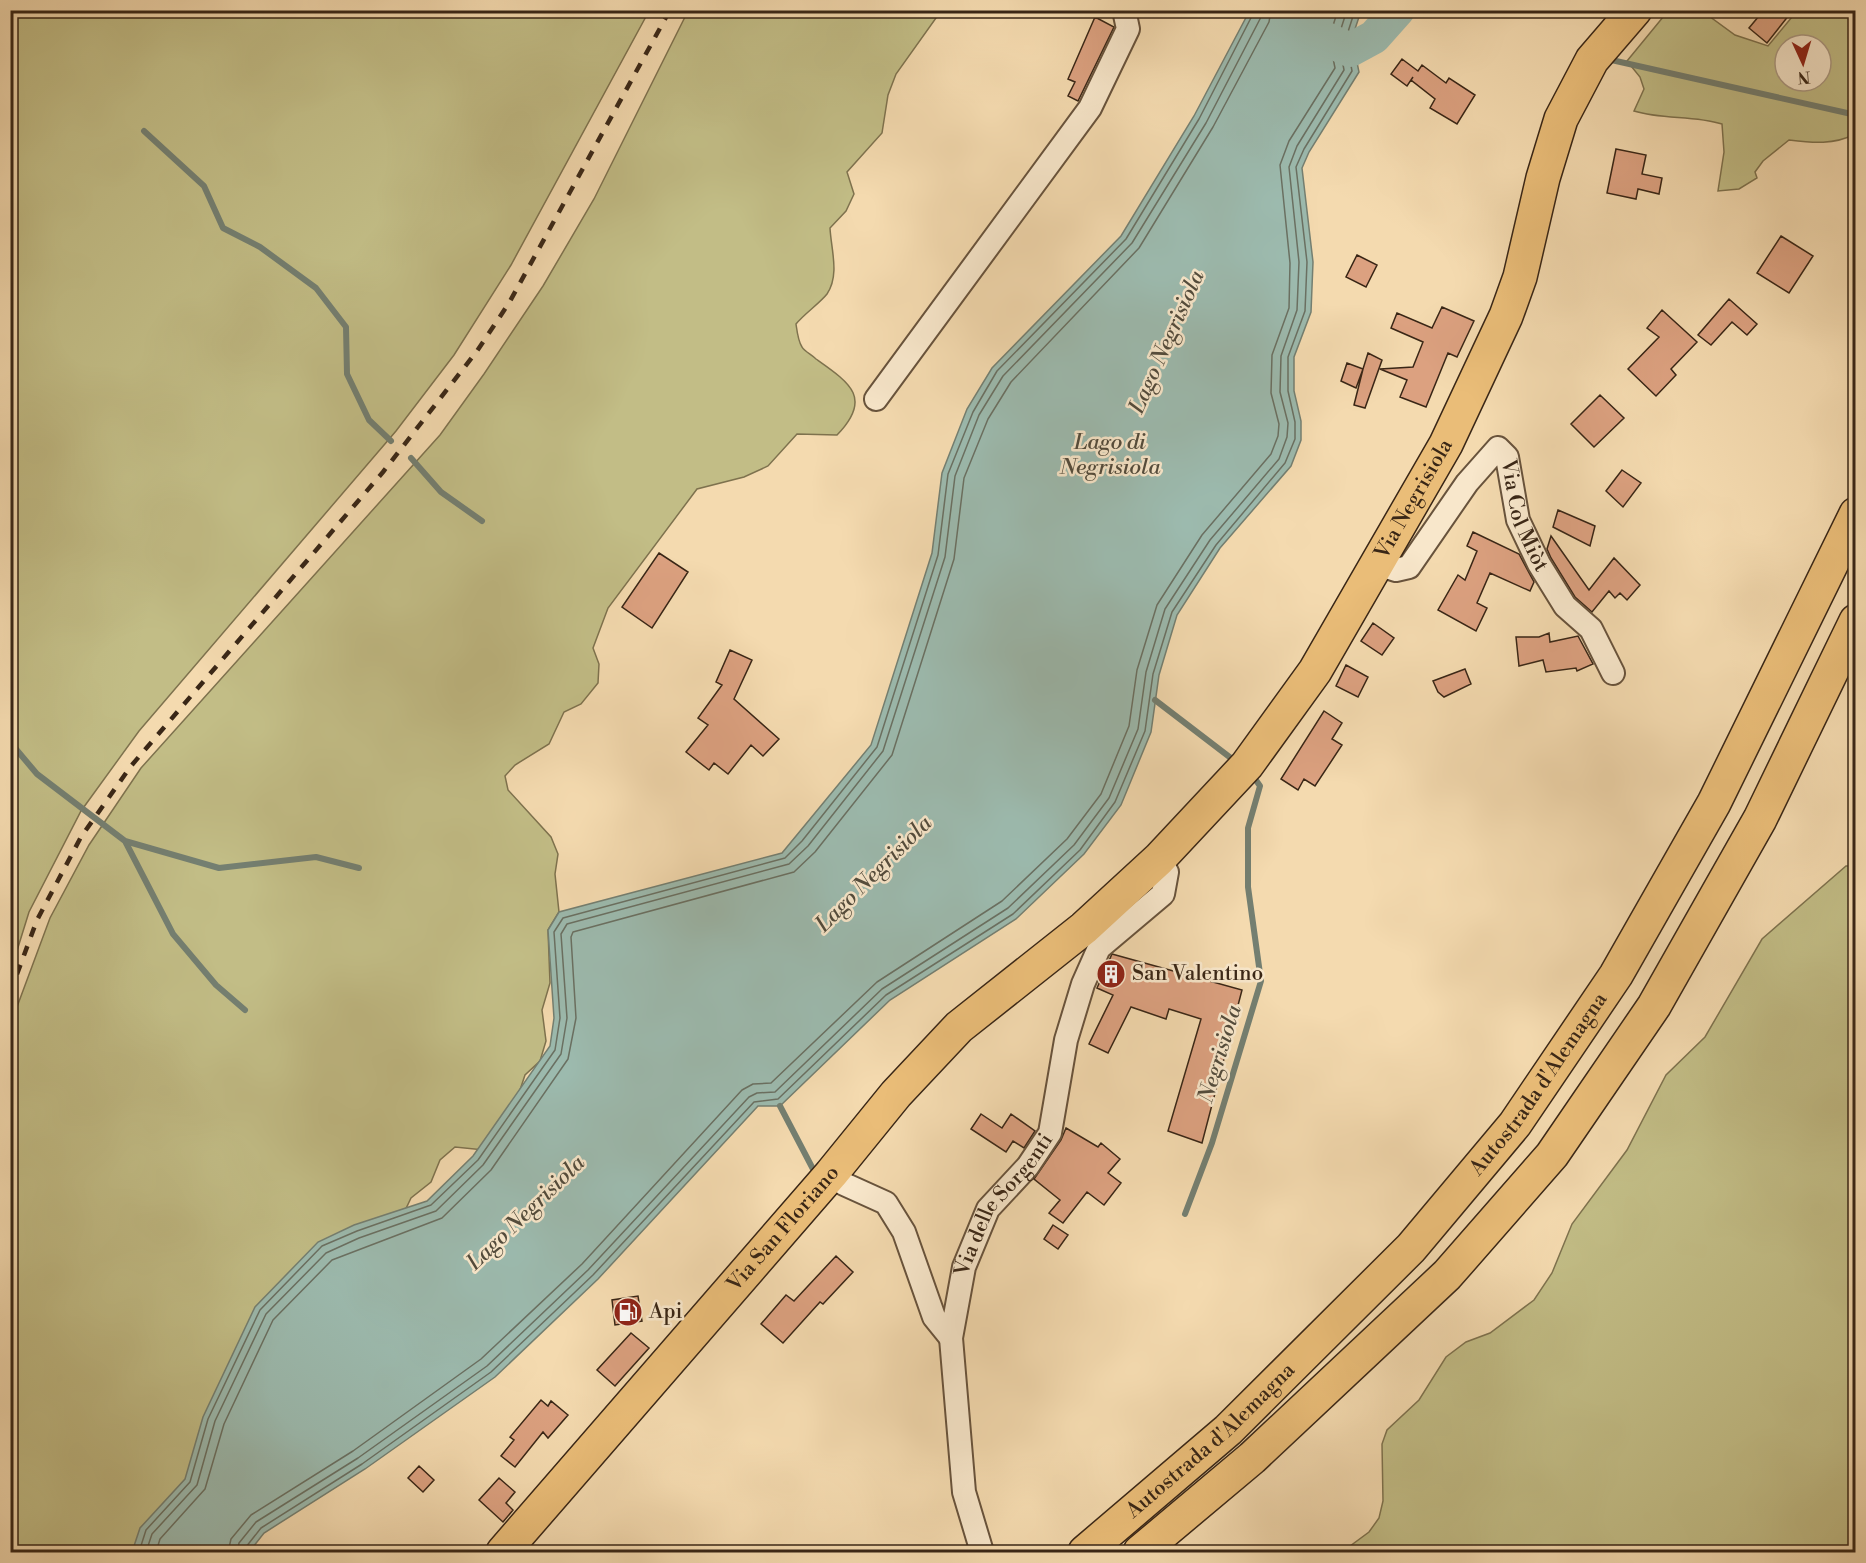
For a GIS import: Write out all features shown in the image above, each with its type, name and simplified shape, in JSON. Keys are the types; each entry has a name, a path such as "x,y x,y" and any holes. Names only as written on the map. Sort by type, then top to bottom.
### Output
{"main road":[{"name":"Via Negrisiola","path":"1084,928 1159,859 1244,768 1315,672 1446,444 1506,316 1520,277 1543,178 1561,119 1592,60 1635,10"},
{"name":"Autostrada d'Alemagna","path":"1086,1552 1228,1430 1395,1264 1515,1124 1616,975 1714,803 1856,514"},
{"name":"Autostrada d'Alemagna","path":"1140,1552 1252,1458 1447,1275 1552,1155 1654,1006 1760,819 1856,621"},
{"name":"Via San Floriano","path":"503,1552 831,1174 896,1094 959,1027 1084,928"}],"street":[{"path":"876,399 1090,108 1128,29 1125,10"},
{"name":"Via Col Miòt","path":"1377,564 1396,570 1409,567 1467,483 1498,448 1507,457 1518,520 1539,564 1565,606 1592,629 1613,673"},
{"name":"Via delle Sorgenti","path":"982,1552 964,1492 951,1338 964,1266 988,1209 1028,1166 1050,1133 1066,1040 1083,984 1099,948 1163,894 1167,872 1159,859"},
{"path":"831,1174 844,1184 886,1203 904,1232 934,1317 951,1338"}],"shaded area":[{"path":"11,10 649,11 511,265 454,355 396,431 139,731 81,811 29,912 11,970"},
{"path":"688,11 941,11 896,74 888,95 882,133 847,172 854,194 846,211 830,228 834,262 831,287 827,294 796,324 803,348 839,376 853,392 854,411 837,435 797,434 768,466 744,477 697,489 608,608 593,648 599,664 598,683 581,704 564,712 549,744 515,765 505,776 508,790 551,837 558,854 555,874 559,912 548,930 550,983 542,1010 546,1041 540,1061 525,1075 515,1105 484,1150 455,1147 440,1160 431,1182 411,1198 401,1219 241,1395 138,1552 11,1552 11,1023 50,918 89,845 141,768 440,435 484,374 543,286 594,199"},
{"path":"1668,11 1702,11 1735,35 1768,46 1773,40 1773,93 1833,93 1833,33 1779,33 1797,11 1855,11 1855,134 1831,142 1789,140 1763,161 1755,172 1757,178 1739,189 1718,191 1724,152 1722,124 1634,111 1644,89 1640,77 1627,61"},
{"path":"1846,866 1856,866 1855,1552 1342,1552 1369,1532 1379,1518 1383,1501 1382,1444 1387,1430 1419,1400 1446,1357 1466,1342 1490,1333 1534,1300 1552,1273 1572,1224 1627,1150 1666,1075 1705,1037 1762,939"}],"water":[{"name":"Lago di Negrisiola","path":"1250,10 1361,11 1352,38 1359,72 1309,152 1302,168 1313,262 1311,312 1294,357 1294,391 1301,421 1301,440 1291,466 1220,548 1177,615 1159,675 1151,732 1121,805 1084,854 1016,919 890,1000 780,1106 758,1106 598,1279 495,1377 365,1469 264,1533 249,1552 132,1552 140,1528 185,1479 203,1417 255,1307 318,1242 354,1225 427,1201 473,1156 550,1046 554,1018 548,930 559,912 782,853 871,745 932,553 942,473 967,409 992,368 1121,236 1194,116"}],"building":[{"path":"1764,10 1793,10 1767,43 1749,28"},
{"path":"1095,17 1114,27 1078,101 1068,96 1075,82 1068,79"},
{"path":"1402,59 1418,71 1422,65 1446,83 1449,78 1475,95 1457,124 1430,108 1435,99 1411,80 1407,86 1391,74"},
{"path":"1616,149 1646,155 1642,174 1662,178 1659,194 1638,189 1636,199 1607,193"},
{"path":"1781,236 1813,256 1789,293 1757,273"},
{"path":"1357,255 1377,265 1366,287 1346,277"},
{"path":"1729,299 1757,324 1747,335 1732,322 1711,345 1698,335"},
{"path":"1442,307 1474,321 1457,357 1448,353 1426,407 1400,397 1407,380 1380,369 1413,367 1423,342 1391,328 1397,313 1432,328"},
{"path":"1662,310 1697,342 1671,369 1676,375 1656,396 1628,369 1659,337 1647,328"},
{"path":"1368,353 1382,360 1365,408 1354,405"},
{"path":"1347,363 1363,369 1356,388 1341,381"},
{"path":"1600,395 1624,418 1594,447 1571,424"},
{"path":"1622,470 1641,483 1623,507 1606,491"},
{"path":"1558,510 1595,526 1590,546 1553,527"},
{"path":"1473,532 1519,554 1534,582 1530,591 1490,573 1477,603 1487,608 1476,631 1438,610 1458,575 1465,580 1477,551 1467,546"},
{"path":"1551,536 1589,590 1614,558 1640,585 1627,600 1620,593 1615,598 1609,591 1592,612 1575,597 1551,558 1547,549"},
{"path":"659,553 688,572 652,628 622,607"},
{"path":"1373,623 1394,638 1382,655 1361,641"},
{"path":"1549,633 1550,642 1578,636 1593,664 1577,671 1576,668 1546,672 1543,660 1519,666 1516,637 1539,637"},
{"path":"730,650 752,660 734,699 779,739 763,756 751,745 728,774 714,763 709,770 686,752 708,725 698,718 722,685 716,682"},
{"path":"1346,665 1368,677 1358,697 1336,686"},
{"path":"1465,669 1471,684 1444,697 1438,692 1433,681"},
{"path":"1324,711 1342,723 1332,739 1342,745 1315,786 1304,779 1298,790 1281,779"},
{"path":"1112,954 1242,990 1202,1143 1168,1131 1201,1019 1169,1009 1166,1019 1131,1007 1108,1053 1089,1044 1113,995 1097,988"},
{"path":"981,1114 1002,1128 1011,1114 1035,1131 1024,1148 1013,1141 1006,1152 971,1129"},
{"path":"1066,1128 1098,1147 1101,1143 1120,1159 1108,1173 1121,1183 1104,1205 1087,1192 1063,1223 1049,1213 1060,1200 1034,1179 1061,1140"},
{"path":"1053,1225 1068,1235 1058,1249 1044,1239"},
{"path":"836,1256 853,1272 823,1304 820,1302 783,1343 761,1324 786,1295 794,1301"},
{"path":"638,1296 642,1321 615,1325 612,1300"},
{"path":"631,1333 649,1348 615,1386 597,1370"},
{"path":"541,1400 548,1406 551,1401 568,1415 548,1438 543,1432 515,1467 501,1456 514,1440 510,1437"},
{"path":"419,1466 434,1480 423,1492 408,1478"},
{"path":"499,1478 515,1492 506,1503 513,1510 503,1522 479,1500"}],"waterway":[{"path":"1311,32 1350,50 1374,37 1398,10"},
{"path":"1607,59 1856,115"},
{"path":"144,131 204,186 223,228 260,247 316,288 346,327 347,374 369,420 391,441"},
{"path":"411,458 441,492 482,521"},
{"name":"Negrisiola","path":"1155,700 1236,762"},
{"path":"10,742 37,774 125,841 173,934 216,985 245,1010"},
{"name":"Negrisiola","path":"1185,1214 1212,1143 1261,981 1248,887 1248,828 1260,786 1251,773"},
{"path":"125,841 219,868 316,857 359,868"},
{"path":"780,1106 814,1171"}],"railway":[{"path":"10,993 37,920 81,837 131,766 383,472 477,351 509,303 670,10"}],"place":[{"name":"San Valentino","path":"1111,974"},
{"name":"Api","path":"628,1312"}],"water label":[{"name":"Lago Negrisiola","path":"1167,342"},
{"name":"Lago Negrisiola","path":"874,874"},
{"name":"Lago Negrisiola","path":"526,1213"}]}
